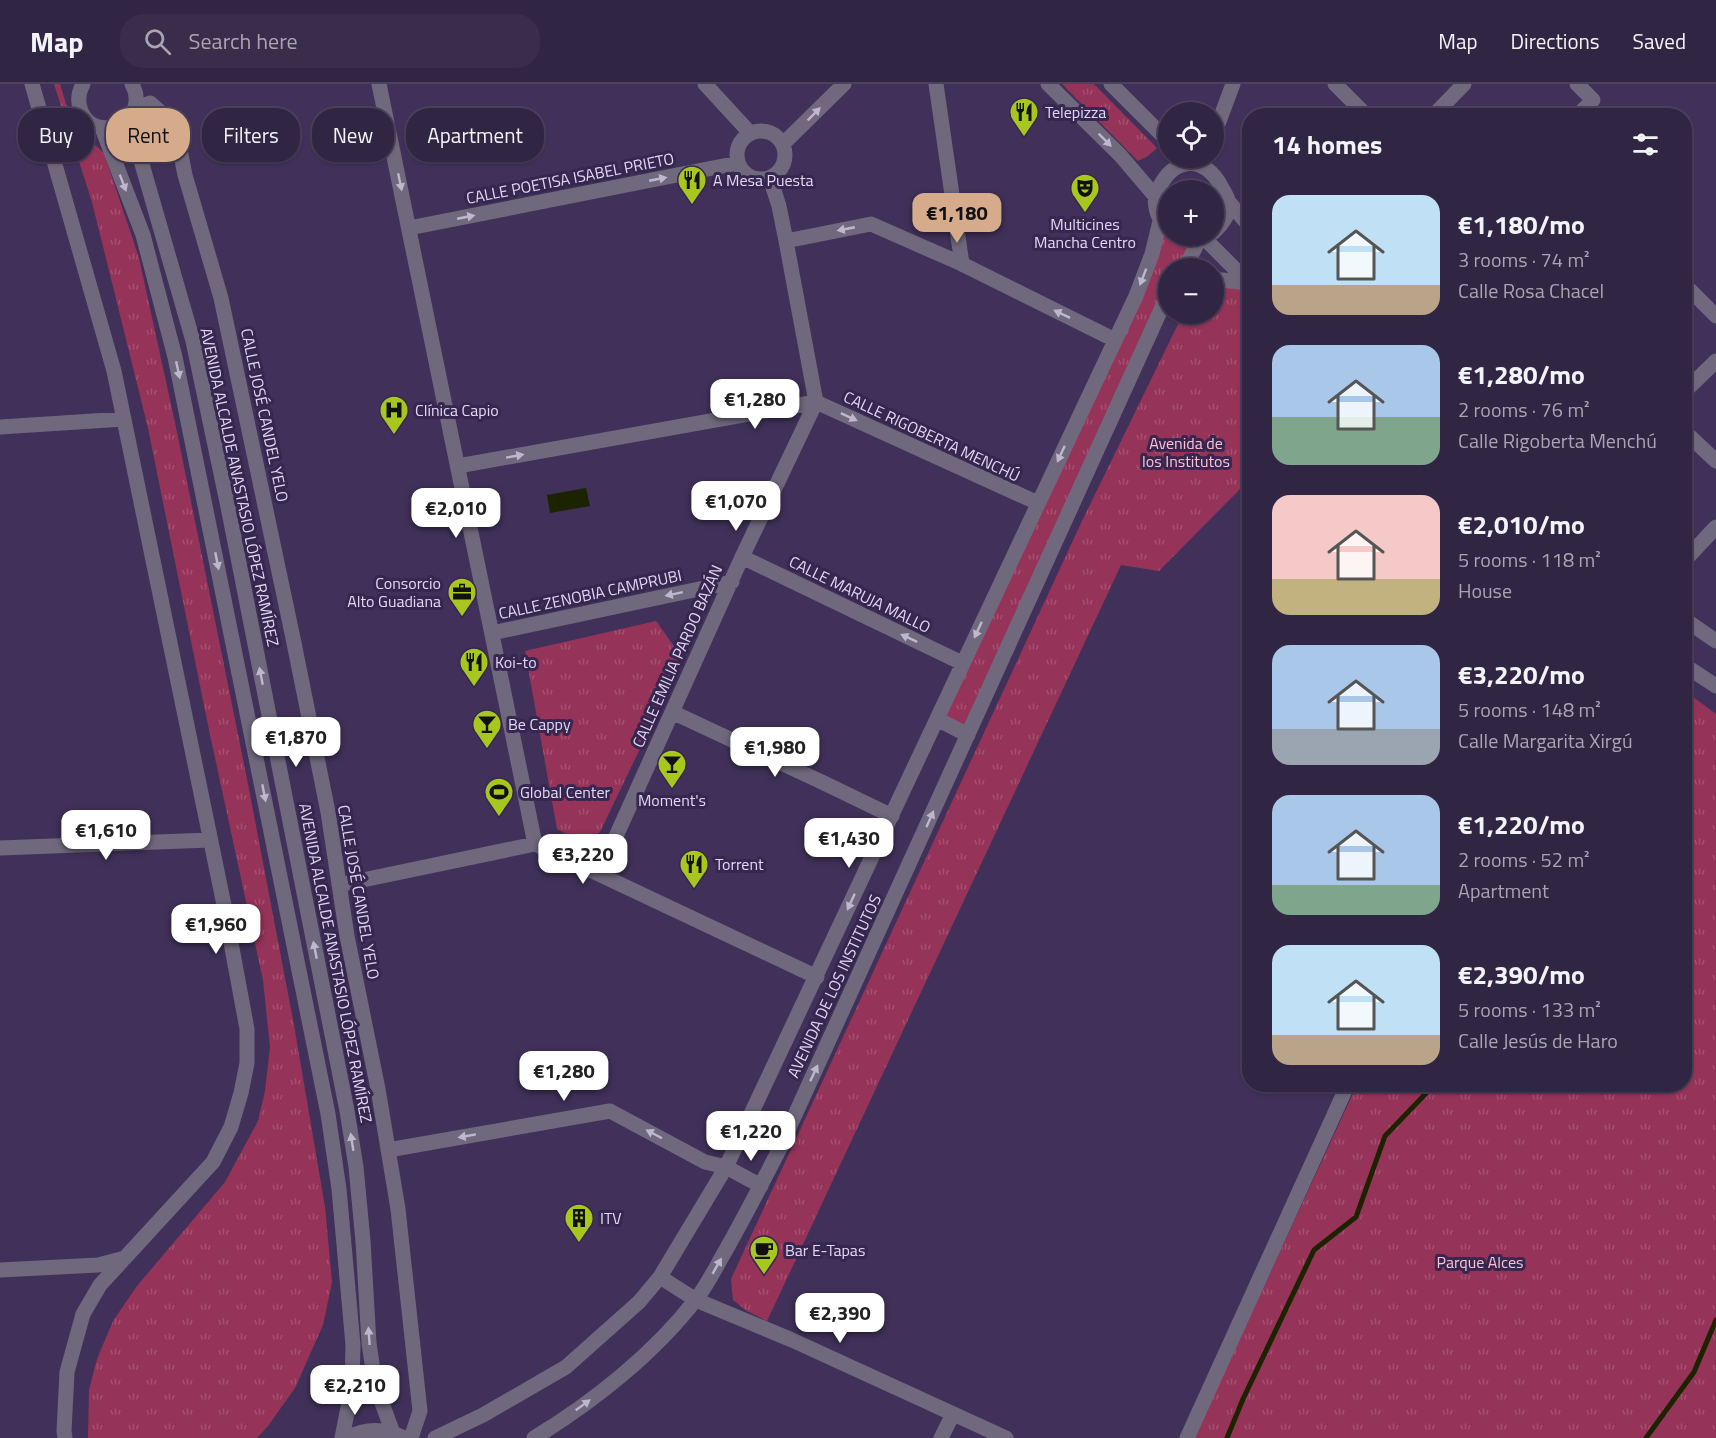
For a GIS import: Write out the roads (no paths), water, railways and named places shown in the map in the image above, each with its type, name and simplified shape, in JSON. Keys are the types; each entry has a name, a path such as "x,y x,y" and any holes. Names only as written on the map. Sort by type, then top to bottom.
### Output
{"street":[{"path":"32,84 114,371 247,1029 247,1063 241,1093 231,1127 213,1162 100,1286 83,1314 67,1372 65,1438"},
{"path":"82,84 78,103 82,115 91,124 106,128"},
{"name":"AVENIDA ALCALDE ANASTASIO LÓPEZ RAMÍREZ","path":"132,84 136,99 133,108"},
{"path":"379,84 535,844"},
{"path":"705,84 750,132"},
{"path":"783,144 844,84"},
{"path":"936,84 962,264"},
{"path":"1048,84 1120,155 1155,196 1158,206"},
{"path":"1111,84 1158,131"},
{"path":"1224,108 1233,84"},
{"path":"1335,84 1359,108"},
{"path":"1441,108 1464,84"},
{"path":"1577,84 1593,100 1585,108"},
{"name":"CALLE JOSÉ CANDEL YELO","path":"141,108 150,103 156,108"},
{"path":"102,128 142,235 175,357 328,1114 339,1189 353,1345 352,1387 342,1438"},
{"path":"763,130 769,132 780,139 783,144 784,164 770,177 760,179 751,177 743,172 738,164 737,149 750,132 763,130"},
{"name":"AVENIDA ALCALDE ANASTASIO LÓPEZ RAMÍREZ","path":"145,162 193,341 228,507 347,1111 356,1167 369,1343 375,1384 399,1435"},
{"name":"CALLE JOSÉ CANDEL YELO","path":"182,162 221,298 296,649 328,812 347,936 378,1089 398,1209 420,1411 411,1438"},
{"name":"CALLE POETISA ISABEL PRIETO","path":"409,228 738,164"},
{"path":"1155,196 1168,173 1178,168"},
{"path":"1206,168 1218,179 1229,202 1242,217"},
{"path":"458,466 816,402 786,242 770,177"},
{"path":"1224,220 1229,202"},
{"path":"786,242 871,224 962,264 1115,340"},
{"name":"AVENIDA DE LOS INSTITUTOS","path":"435,1438 483,1416 566,1367 639,1302 660,1277 726,1167 1136,296 1158,240"},
{"path":"1215,246 1242,276"},
{"path":"1224,280 1242,283"},
{"path":"1692,292 1716,316"},
{"name":"AVENIDA DE LOS INSTITUTOS","path":"534,1438 585,1404 666,1334 696,1300 741,1225 799,1106 1158,318"},
{"path":"1692,384 1716,361"},
{"name":"CALLE RIGOBERTA MENCHÚ","path":"816,402 1038,503"},
{"name":"CALLE EMILIA PARDO BAZÁN","path":"599,874 742,557 816,402"},
{"path":"0,427 124,419"},
{"path":"1692,438 1716,461"},
{"path":"1692,552 1716,527"},
{"name":"CALLE MARUJA MALLO","path":"742,557 962,663"},
{"name":"CALLE ZENOBIA CAMPRUBI","path":"492,633 732,582"},
{"path":"1692,624 1716,641"},
{"path":"1692,670 1716,686"},
{"path":"672,712 891,816"},
{"path":"938,718 968,735"},
{"path":"0,848 210,840"},
{"path":"339,885 535,844 817,976"},
{"path":"1187,1438 1344,1092"},
{"path":"388,1150 610,1111 705,1162 726,1167 761,1186"},
{"path":"0,1270 98,1265 125,1258"},
{"path":"660,1277 696,1300 792,1340 1006,1438"},
{"path":"941,1438 953,1414"},
{"path":"347,1438 357,1433 375,1430 399,1435"}],"waterway":[{"path":"1227,1438 1243,1399 1314,1250 1356,1217 1385,1136 1427,1092"},
{"path":"1646,1438 1694,1372 1716,1320"}],"place":[{"name":"Telepizza","path":"1024,138"},
{"name":"A Mesa Puesta","path":"692,206"},
{"name":"Multicines Mancha Centro","path":"1085,214"},
{"name":"Clínica Capio","path":"394,436"},
{"name":"Consorcio Alto Guadiana","path":"462,618"},
{"name":"Koi-to","path":"474,688"},
{"name":"Be Cappy","path":"487,750"},
{"name":"Moment's","path":"672,790"},
{"name":"Global Center","path":"499,818"},
{"name":"Torrent","path":"694,890"},
{"name":"ITV","path":"579,1244"},
{"name":"Bar E-Tapas","path":"764,1276"}],"park label":[{"name":"Avenida de los Institutos","path":"1186,452"},
{"name":"Parque Alces","path":"1480,1262"}]}
